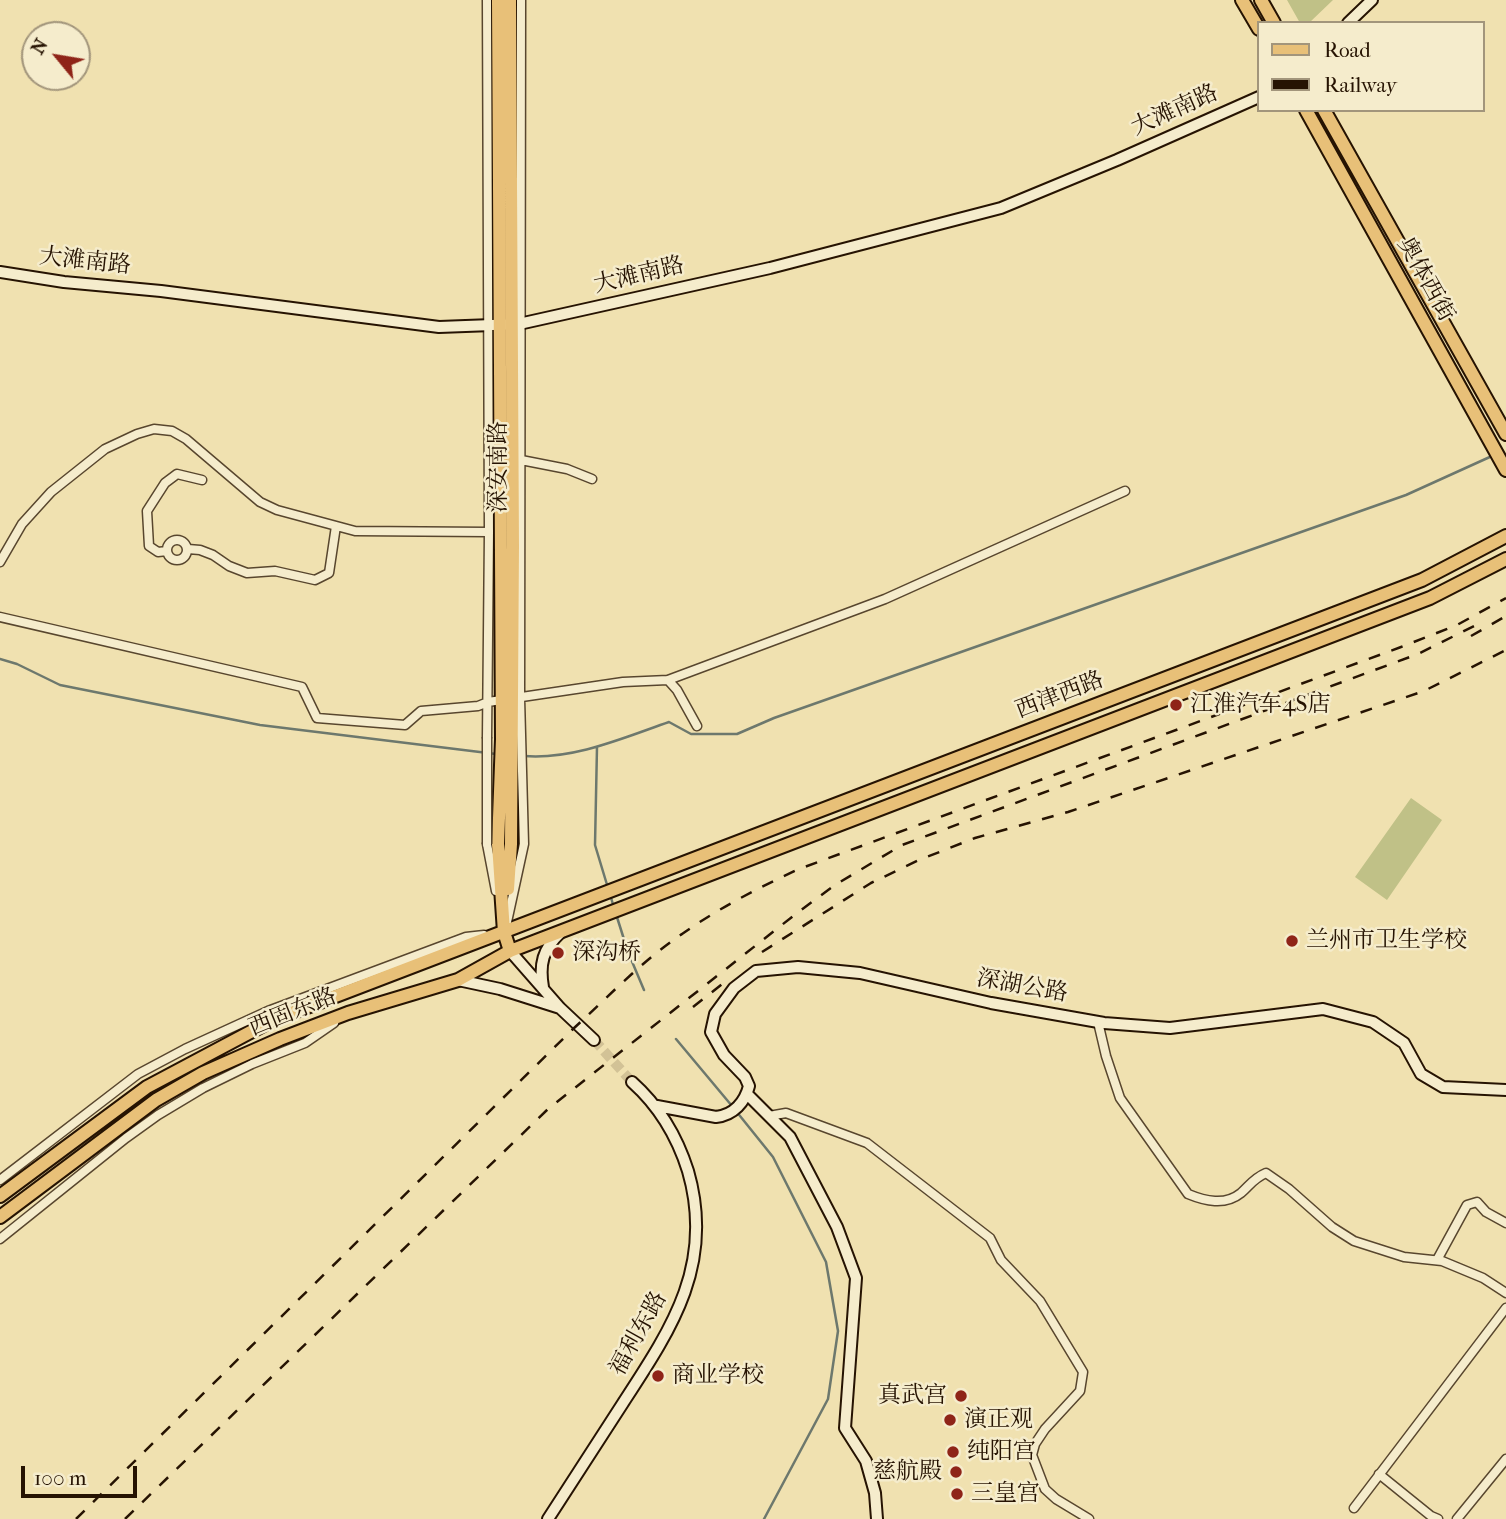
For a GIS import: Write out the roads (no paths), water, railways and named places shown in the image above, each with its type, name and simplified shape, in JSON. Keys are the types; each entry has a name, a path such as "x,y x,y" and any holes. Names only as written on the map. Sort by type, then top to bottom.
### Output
{"main road":[{"name":"深安南路","path":"498,0 512,739 505,844 504,932"},
{"name":"深安南路","path":"510,0 505,324 516,459 511,699"},
{"path":"1242,0 1258,27"},
{"path":"1261,0 1273,21"},
{"path":"1350,21 1372,0"},
{"name":"大滩南路","path":"0,272 439,327 505,324 770,268 1002,208 1258,97"},
{"name":"奥体西街","path":"1307,112 1506,470"},
{"name":"奥体西街","path":"1325,112 1506,434"},
{"name":"西津西路","path":"625,886 1422,580 1506,536"},
{"name":"西津西路","path":"631,905 1430,598 1506,559"},
{"name":"西固东路","path":"0,1196 147,1087 272,1020 350,988 625,886"},
{"name":"西固东路","path":"0,1217 156,1100 225,1063 348,1013 458,979 510,951 631,905"},
{"path":"504,932 510,951 560,1008 594,1040"},
{"path":"543,987 540,972 542,957 550,943 561,933"},
{"name":"深湖公路","path":"747,1094 749,1086 745,1077 724,1055 711,1032 715,1014 734,988 756,971 798,967 860,973 991,1003 1098,1022 1170,1028 1323,1009 1373,1022 1404,1043 1421,1074 1443,1087 1506,1090"},
{"path":"458,979 560,1008"},
{"name":"福利东路","path":"548,1519 665,1338 684,1299 694,1264 697,1232 693,1190 681,1150 657,1106 632,1082"},
{"path":"657,1106 716,1117 724,1116 740,1105 747,1094 790,1137 837,1227 856,1278 845,1428 866,1461 875,1493 877,1519"}],"street":[{"name":"深安南路","path":"487,0 505,324"},
{"name":"深安南路","path":"504,932 505,844 487,737 489,532 505,324 521,0"},
{"path":"0,562 22,524 51,492 105,449 154,429 172,431 187,439 260,502 277,510 355,531 489,532"},
{"path":"516,459 567,469 592,480"},
{"path":"167,551 158,552 149,546 147,511 165,483 177,474 202,480"},
{"path":"0,617 302,687 317,718 405,725 421,711 478,706 488,702 623,682 668,680 885,599 1125,491"},
{"path":"188,549 213,555 229,566 247,573 275,571 315,580 329,573 336,526"},
{"path":"176,540 184,542 188,549 186,557 178,561 171,558 167,551 169,544 176,540"},
{"path":"668,680 677,690 697,726"},
{"path":"0,1180 138,1074 185,1049 268,1011 466,937 504,932"},
{"path":"0,1239 158,1115 203,1088 252,1064 305,1043 348,1013"},
{"path":"1098,1022 1120,1098 1188,1194 1202,1200 1233,1199 1254,1178 1266,1172 1332,1227 1354,1241 1404,1257 1437,1260 1483,1278 1506,1293"},
{"path":"769,1116 786,1114 867,1143 989,1238 1001,1260 1040,1301 1083,1372 1080,1391 1045,1429 1035,1444 1032,1455 1045,1489 1089,1519"},
{"path":"1437,1260 1467,1205 1476,1202 1486,1212 1506,1223"},
{"path":"1354,1508 1506,1308"},
{"path":"1457,1519 1506,1459"},
{"path":"1379,1475 1438,1519"}],"waterway":[{"path":"524,756 561,755 579,751 669,722 691,734 737,734 774,718 1406,495 1492,456"},
{"path":"0,659 17,664 60,685 260,725 496,754"},
{"path":"597,747 595,845 608,888"},
{"path":"610,894 614,908"},
{"path":"616,914 644,990"},
{"path":"676,1039 732,1106"},
{"path":"736,1111 773,1157 826,1262 838,1331 828,1399 764,1519"}],"tunnel":[{"path":"594,1040 632,1082"}],"railway":[{"path":"76,1519 573,1029 639,967 696,925 739,899 799,869 1401,647 1457,625 1506,598"},
{"path":"1471,636 1506,616"},
{"path":"125,1519 548,1109 835,885 902,845 1418,654 1478,624"},
{"path":"762,952 871,883 919,860 975,838 1068,812 1424,691 1506,650"},
{"path":"693,1007 726,981"}],"place":[{"name":"江淮汽车4S店","path":"1176,705"},
{"name":"兰州市卫生学校","path":"1292,941"},
{"name":"深沟桥","path":"558,953"},
{"name":"商业学校","path":"658,1376"},
{"name":"真武宫","path":"961,1396"},
{"name":"演正观","path":"950,1420"},
{"name":"纯阳宫","path":"953,1452"},
{"name":"慈航殿","path":"956,1472"},
{"name":"三皇宫","path":"957,1494"}]}
